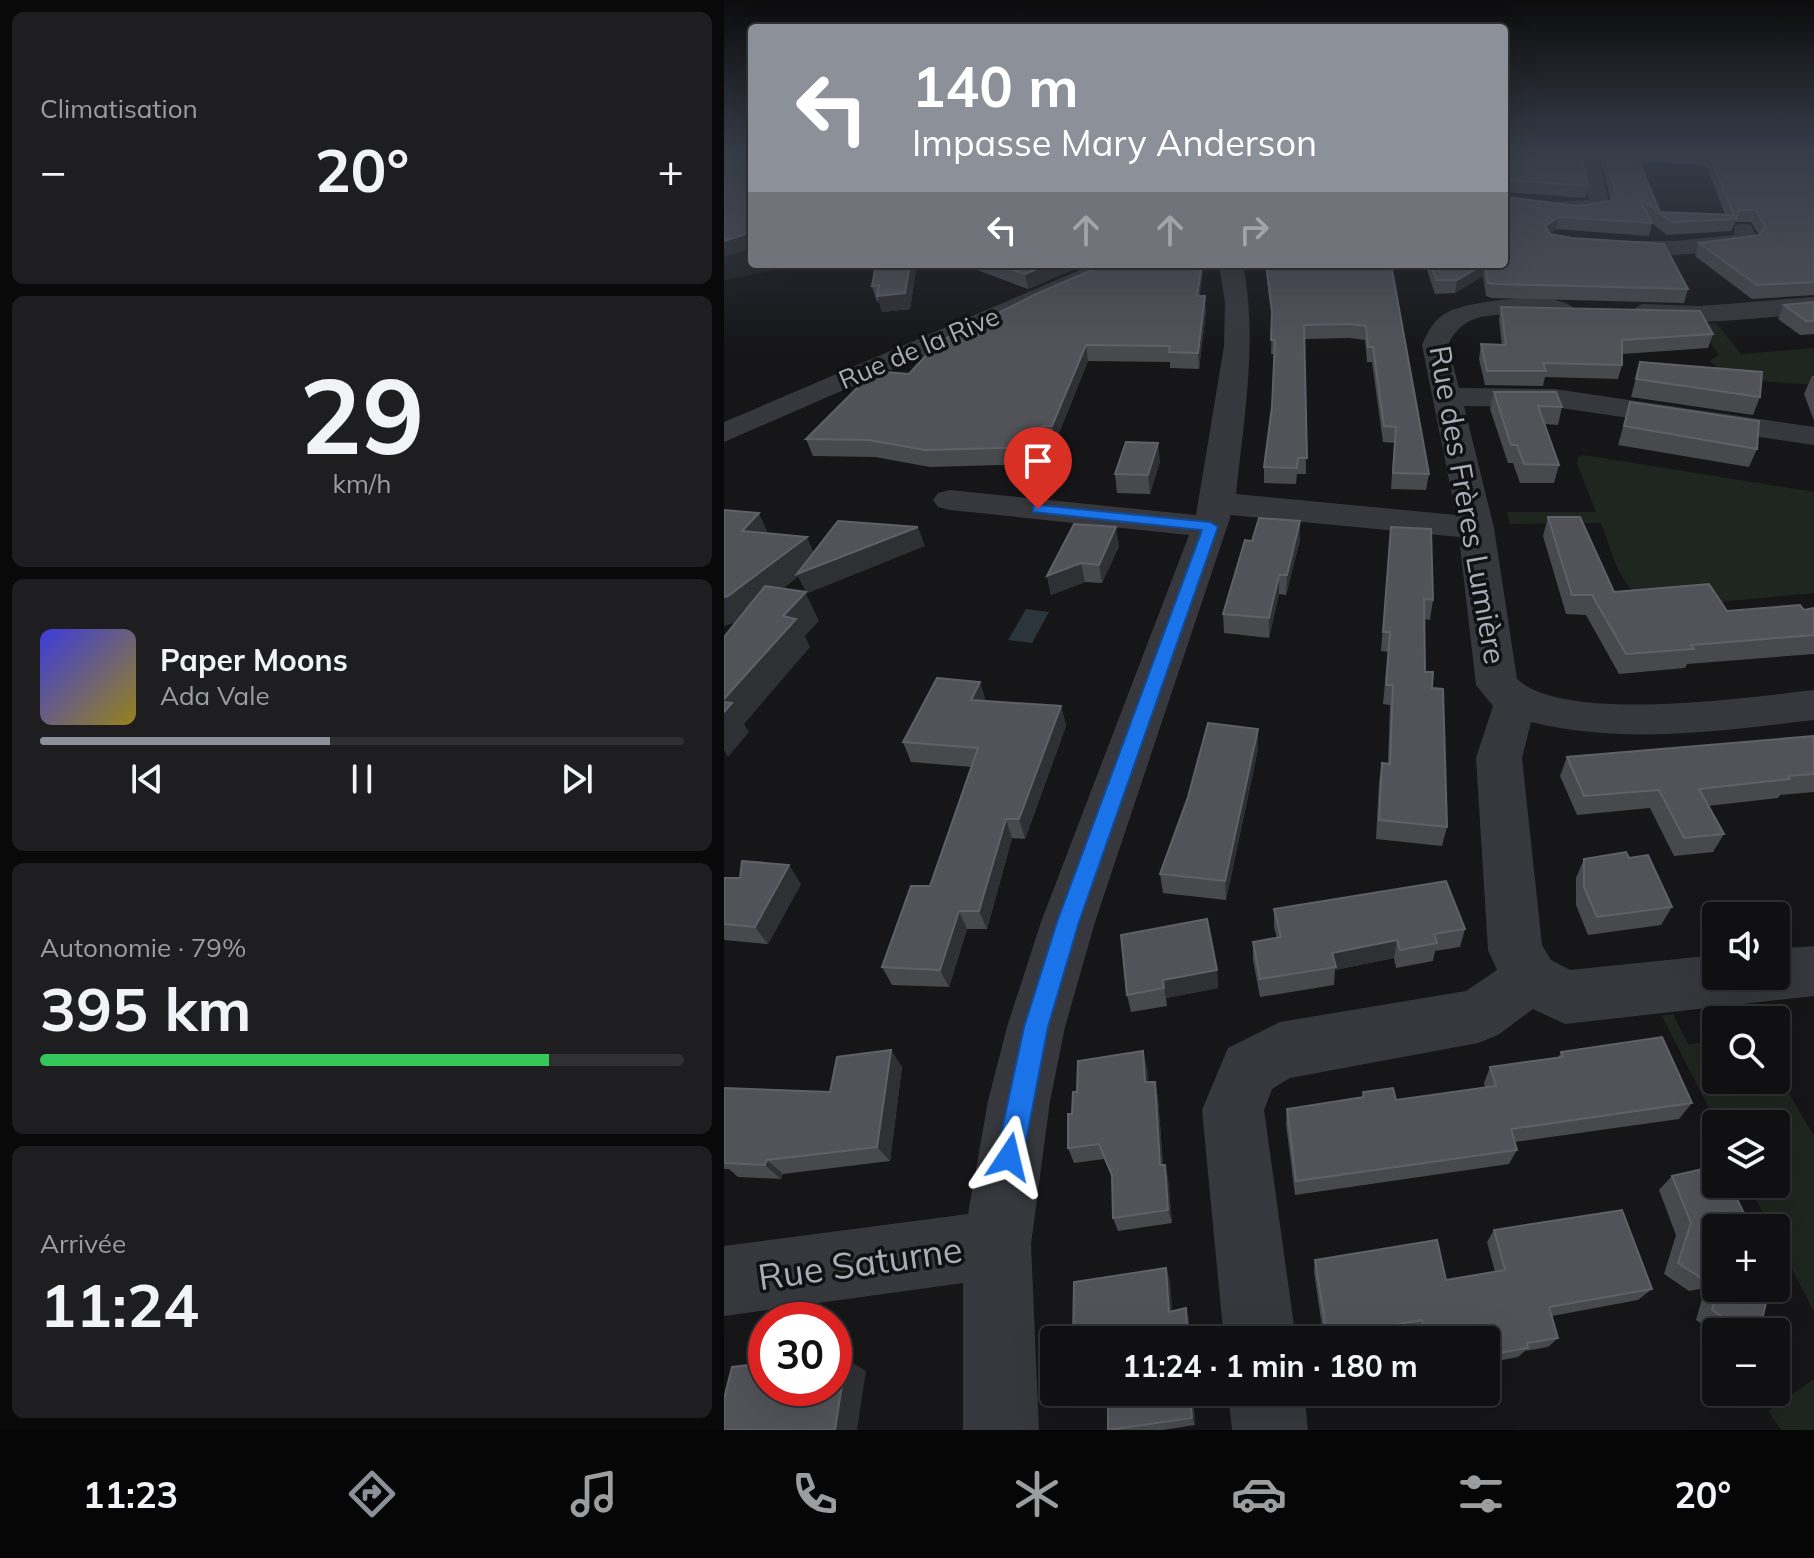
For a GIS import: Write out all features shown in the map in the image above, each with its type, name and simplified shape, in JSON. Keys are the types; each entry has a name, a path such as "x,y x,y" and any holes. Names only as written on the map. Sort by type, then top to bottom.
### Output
{"street":[{"path":"1582,245 1683,258 1747,240 1743,230"},
{"name":"Rue de la Rive","path":"724,433 1105,268"},
{"path":"1001,1430 997,1244 1019,1101 1036,1027 1068,922 1214,515 1238,346 1238,303 1232,268"},
{"path":"1706,290 1725,312"},
{"path":"1622,311 1725,312 1814,305"},
{"name":"Rue des Frères Lumière","path":"1531,978 1515,950 1499,758 1501,742 1516,703 1497,685 1476,528 1435,345 1444,325 1460,316 1512,308 1590,310"},
{"path":"1449,397 1568,399 1814,436"},
{"path":"950,500 1476,528"},
{"path":"1516,703 1558,715 1615,722 1814,705"},
{"path":"1790,974 1814,971"},
{"path":"1258,1326 1233,1110 1249,1069 1280,1051 1478,1016 1531,978 1565,997 1702,983"},
{"name":"Rue Saturne","path":"724,1281 997,1244"},
{"path":"1267,1406 1270,1430"}],"shaded area":[{"path":"724,216 748,216 748,268 784,268 724,280"},
{"path":"1716,323 1741,354 1814,348 1814,385 1746,378 1720,369 1709,361 1719,355 1697,324"},
{"path":"1584,455 1814,492 1814,593 1665,607 1637,594 1621,576 1601,523 1510,524 1507,512 1596,512 1577,464 1578,457"},
{"path":"1026,609 1049,612 1032,643 1008,640"},
{"path":"1673,1014 1688,1044 1702,1042 1702,1094 1789,1094 1814,1136 1814,1312 1790,1265 1790,1214 1764,1214 1755,1198 1790,1198 1790,1110 1710,1110 1662,1016"},
{"path":"1814,1379 1814,1430 1781,1430 1768,1411 1775,1406 1790,1406 1790,1396"}],"building":[{"path":"724,216 748,216 748,233 724,241"},
{"path":"1508,216 1648,216 1652,223 1559,217 1545,226 1550,234 1572,238 1664,244 1688,289 1494,284 1488,283 1486,268 1508,268"},
{"path":"1663,216 1737,216 1736,219 1671,222"},
{"path":"1759,216 1814,216 1814,282 1757,285 1699,243 1760,235 1765,226"},
{"path":"875,268 909,268 905,293 877,296 879,285 872,286"},
{"path":"1008,268 1040,268 1025,274"},
{"path":"1097,268 1201,268 1197,296 1205,296 1198,353 1169,352 1170,346 1086,345 1052,426 1043,426 1035,447 925,450 869,440 806,439 874,371 909,374 936,344 954,334 967,335 974,325"},
{"path":"1267,268 1392,268 1429,474 1393,473 1396,427 1384,426 1373,347 1368,347 1366,326 1350,324 1304,325 1307,458 1298,458 1297,468 1264,467 1272,407 1275,340 1271,340 1272,311"},
{"path":"1432,268 1477,268 1457,280 1436,280"},
{"path":"1814,302 1814,321 1806,321 1784,305"},
{"path":"1501,307 1700,311 1713,334 1622,340 1622,365 1543,363 1546,371 1487,371 1481,344 1506,345"},
{"path":"1640,362 1762,372 1760,397 1636,379"},
{"path":"1494,392 1556,392 1562,407 1538,406 1559,465 1524,464 1517,445 1511,445"},
{"path":"1630,402 1759,421 1757,449 1624,426"},
{"path":"1126,442 1158,443 1148,475 1115,474"},
{"path":"724,510 759,513 742,531 807,537 724,597"},
{"path":"1548,517 1580,517 1614,592 1709,584 1727,611 1800,605 1804,610 1814,608 1814,635 1691,645 1694,649 1626,654 1592,595 1572,595"},
{"path":"1259,518 1300,521 1287,575 1279,575 1269,618 1223,614 1245,540 1252,541"},
{"path":"838,521 918,527 797,574"},
{"path":"1074,524 1116,527 1099,565 1081,563 1047,576"},
{"path":"1391,527 1431,529 1433,600 1424,599 1425,672 1433,672 1432,688 1443,689 1447,827 1379,820 1382,763 1390,764 1393,685 1386,685 1390,632 1383,632"},
{"path":"765,586 806,592 783,616 796,619 724,699 724,637"},
{"path":"937,678 980,682 971,700 1061,706 1019,819 1006,819 979,911 959,911 940,970 882,967 911,886 930,886 978,748 903,742"},
{"path":"1208,723 1258,729 1225,881 1160,874 1188,797"},
{"path":"1814,736 1814,774 1699,789 1724,834 1684,838 1659,790 1584,796 1567,757"},
{"path":"1626,852 1629,858 1648,855 1672,907 1597,917 1584,887 1584,859"},
{"path":"742,861 789,865 755,927 724,924 724,878 740,878"},
{"path":"1446,881 1465,929 1434,934 1437,943 1400,950 1397,940 1332,953 1336,967 1260,979 1253,942 1281,937 1274,909"},
{"path":"1207,919 1217,970 1163,980 1164,988 1127,995 1121,935"},
{"path":"1662,1037 1692,1103 1511,1129 1517,1150 1296,1181 1287,1109 1364,1097 1363,1092 1393,1088 1396,1100 1496,1086 1490,1067 1563,1057 1561,1052"},
{"path":"891,1050 877,1147 767,1160 765,1165 724,1163 724,1088 830,1092 837,1057"},
{"path":"1143,1051 1145,1082 1155,1082 1160,1165 1165,1165 1168,1210 1113,1218 1112,1175 1099,1144 1068,1148 1068,1114 1072,1114 1073,1092 1077,1092 1078,1061"},
{"path":"1702,1169 1702,1198 1737,1198 1744,1214 1702,1214 1702,1279 1678,1263 1691,1223 1672,1176"},
{"path":"1622,1210 1652,1289 1549,1307 1558,1338 1527,1343 1528,1348 1500,1353 1500,1326 1423,1326 1422,1320 1386,1326 1325,1326 1315,1260 1437,1240 1446,1280 1505,1270 1494,1230"},
{"path":"1166,1268 1169,1312 1186,1308 1187,1326 1073,1326 1074,1282"},
{"path":"1714,1302 1766,1303 1762,1318 1724,1318 1712,1310"},
{"path":"748,1365 748,1406 839,1406 835,1430 724,1430 724,1396 732,1367"},
{"path":"1108,1406 1191,1406 1192,1418 1108,1430"}],"route":[{"path":"1009,1157 1036,1027 1068,922 1210,527 1038,509"}]}
